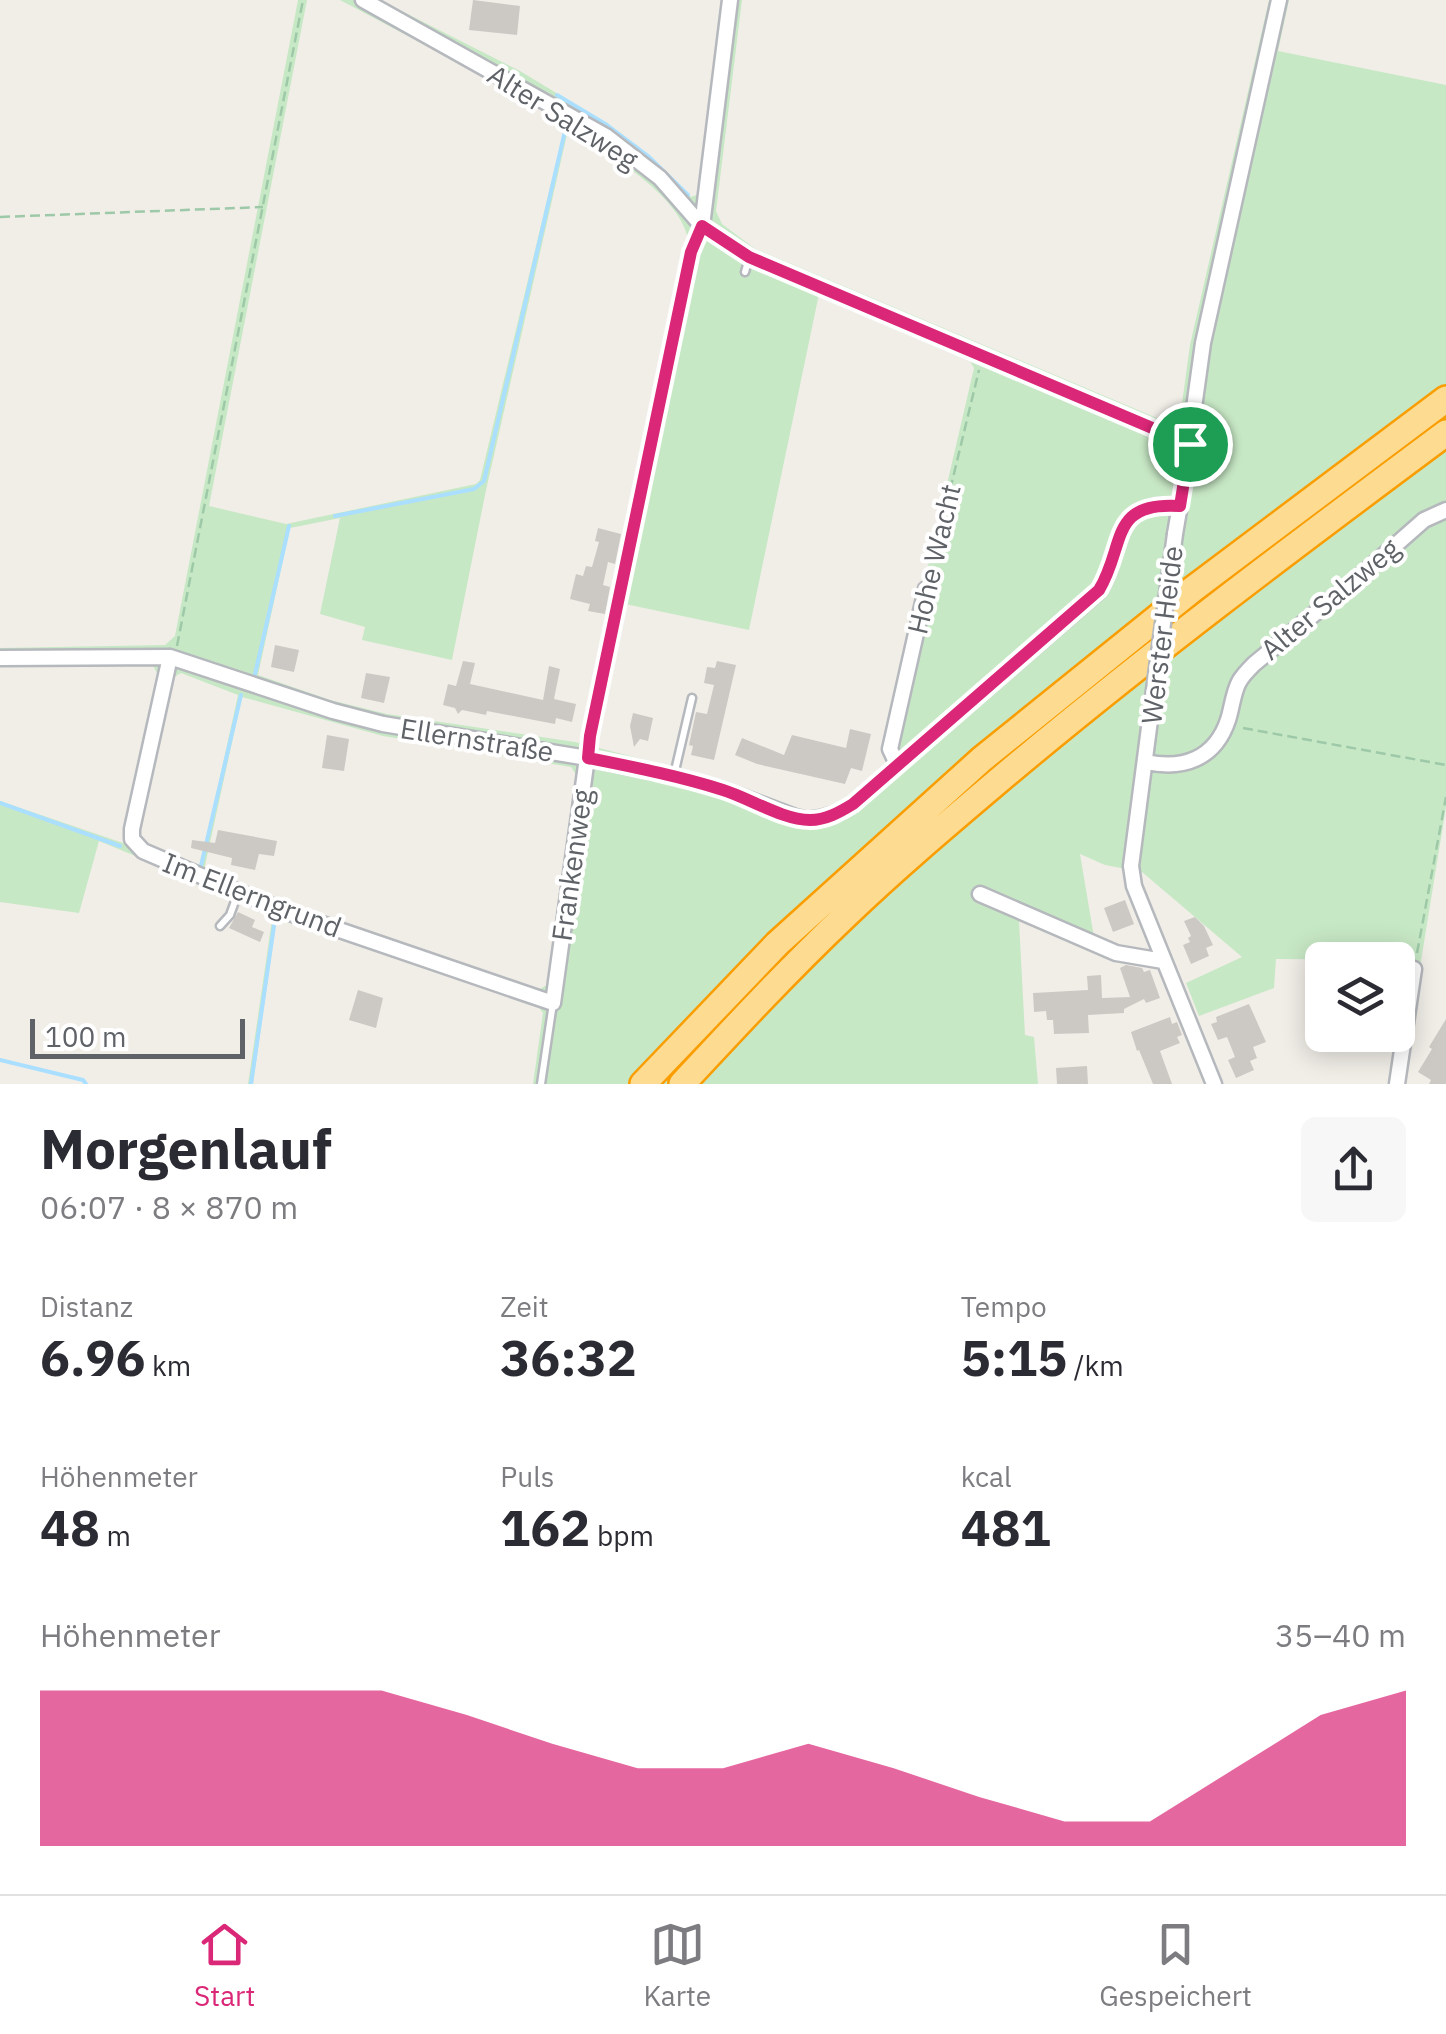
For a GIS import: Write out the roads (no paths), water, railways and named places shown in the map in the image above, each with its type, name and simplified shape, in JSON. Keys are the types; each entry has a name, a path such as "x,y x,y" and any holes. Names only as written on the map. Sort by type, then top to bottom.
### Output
{"highway":[{"path":"643,1084 777,944 982,759 1193,589 1446,399"},
{"path":"682,1084 847,914 968,807 1185,628 1446,434"}],"street":[{"name":"Alter Salzweg","path":"362,0 606,136 660,178 702,226 749,257 1190,444"},
{"name":"Frankenweg","path":"554,1003 590,736 691,252 702,226 730,0"},
{"name":"Werster Heide","path":"1214,1084 1134,886 1131,866 1203,343 1279,0"},
{"name":"Ellernstraße","path":"0,658 172,658 333,712 674,776 808,820 840,812 853,804 1099,590 1109,574 1122,528 1136,513 1148,506 1180,506"},
{"name":"Alter Salzweg","path":"1146,762 1166,766 1197,760 1220,739 1239,683 1254,664 1424,520 1446,510"},
{"name":"Hohe Wacht","path":"897,764 890,749 926,589"},
{"name":"Im Ellerngrund","path":"172,658 132,829 132,839 143,851 281,910 554,1003"},
{"path":"980,894 1116,952 1163,960"},
{"path":"1397,1084 1402,1052"}],"lane":[{"path":"745,272 749,257"},
{"path":"674,776 692,698"},
{"path":"220,926 230,916 239,892"},
{"name":"Frankenweg","path":"541,1084 554,1003"}],"waterway":[{"path":"557,95 648,156 688,195"},
{"path":"335,516 474,489 484,481 565,131 568,126 592,143 595,140"},
{"path":"255,674 289,526"},
{"path":"200,870 241,695"},
{"path":"0,803 120,846"},
{"path":"251,1084 275,919"},
{"path":"0,1060 83,1080 86,1084"}]}
